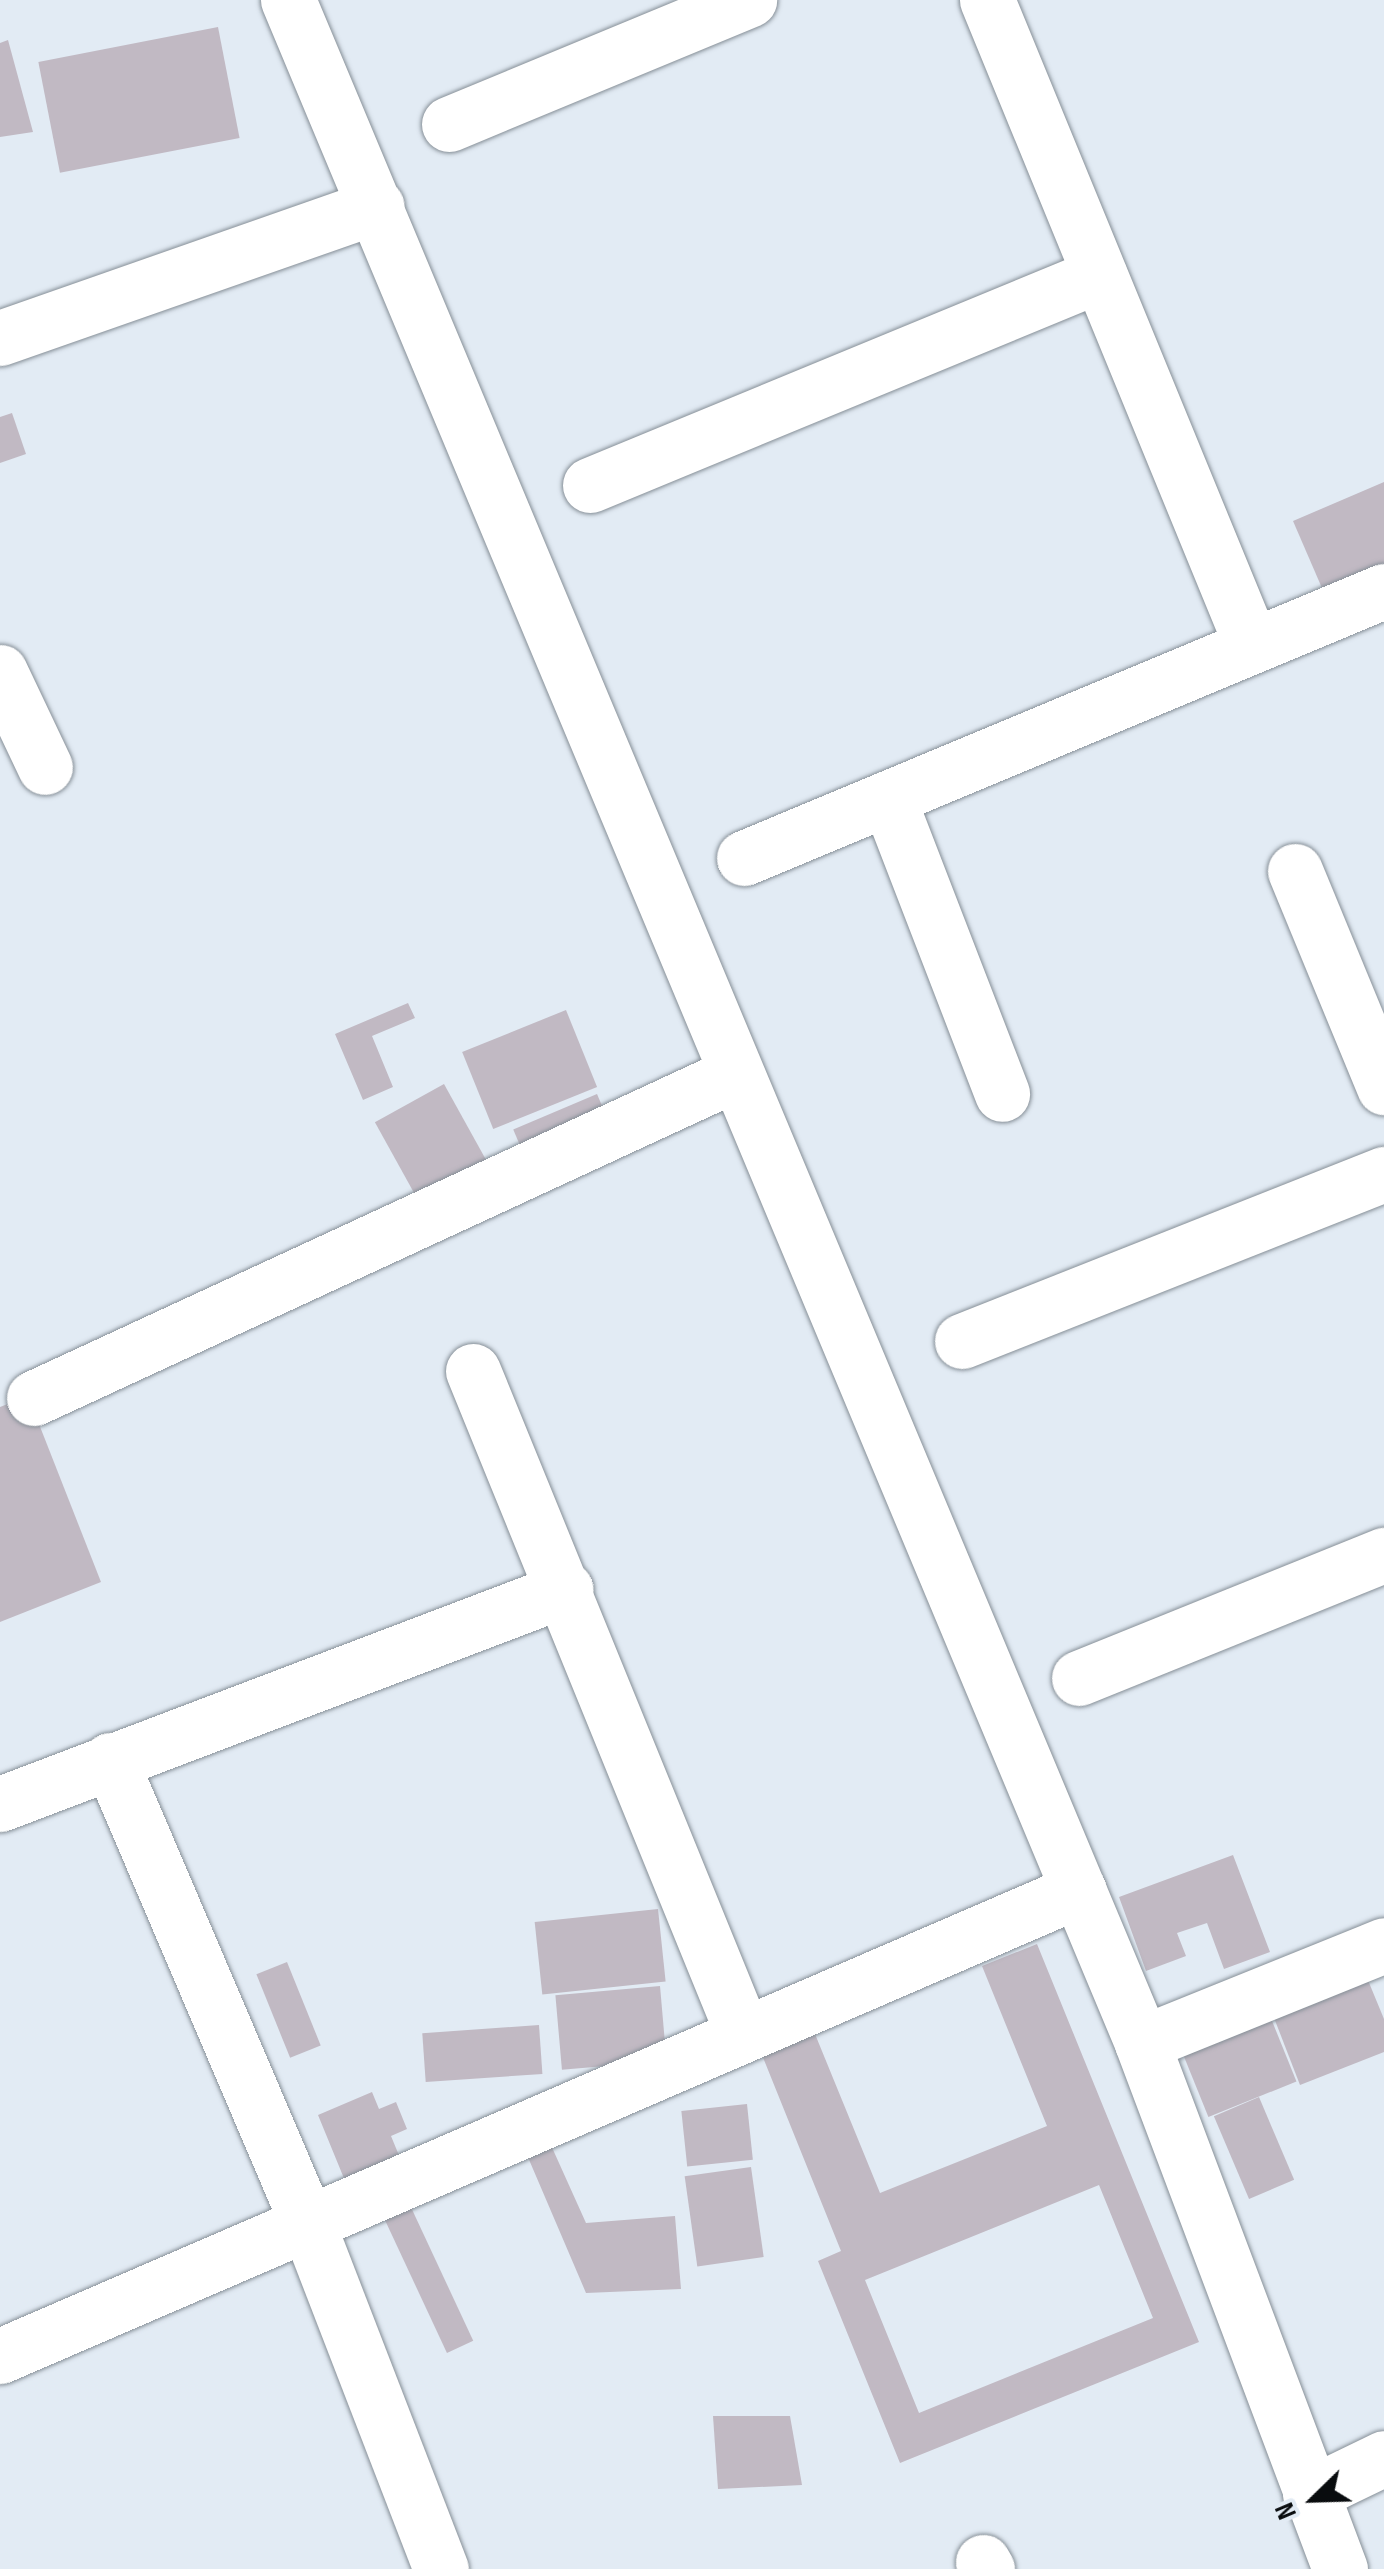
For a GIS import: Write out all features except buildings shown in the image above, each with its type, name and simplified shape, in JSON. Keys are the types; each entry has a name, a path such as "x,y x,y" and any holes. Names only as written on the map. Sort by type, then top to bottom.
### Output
{"street":[{"path":"288,0 1080,1890 1142,2043 1340,2569"},
{"path":"449,124 750,0"},
{"path":"986,0 1252,646"},
{"path":"0,338 377,206"},
{"path":"590,485 1100,274"},
{"path":"744,858 1384,591"},
{"path":"0,672 45,767"},
{"path":"888,798 1002,1094"},
{"path":"1295,871 1384,1087"},
{"path":"34,1398 735,1074"},
{"path":"962,1341 1384,1174"},
{"path":"473,1371 566,1590 744,2034"},
{"path":"1079,1678 1384,1555"},
{"path":"0,1804 566,1590"},
{"path":"110,1760 307,2222 442,2569"},
{"path":"0,2356 1080,1890"},
{"path":"1142,2043 1384,1945"},
{"path":"1310,2494 1384,2458"}]}
